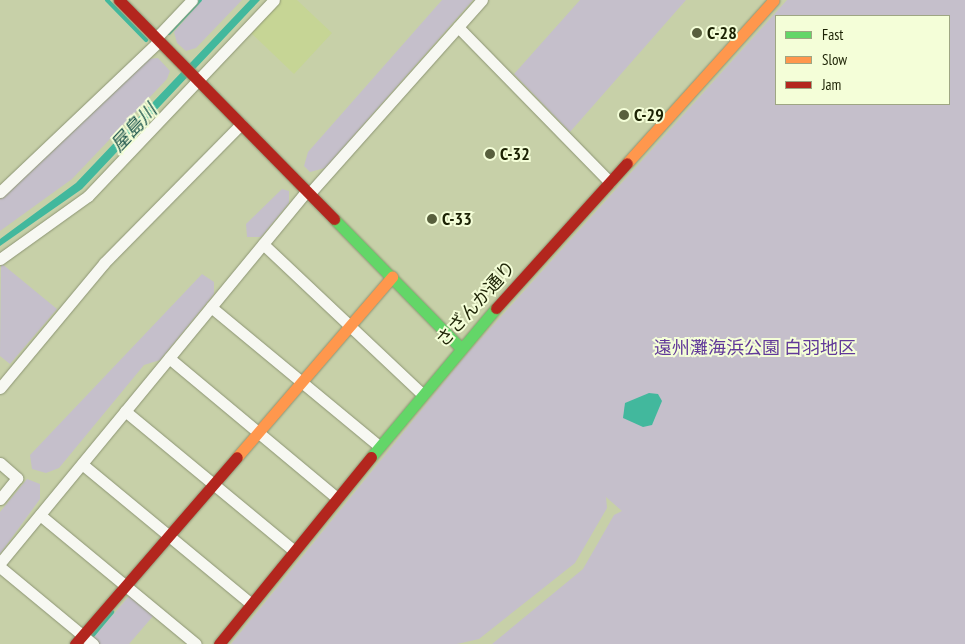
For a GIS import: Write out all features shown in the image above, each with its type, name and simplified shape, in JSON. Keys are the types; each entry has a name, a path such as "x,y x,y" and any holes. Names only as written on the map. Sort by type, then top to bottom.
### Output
{"street":[{"path":"119,0 460,347"},
{"path":"0,192 157,40 192,0"},
{"path":"0,259 88,196 196,79 274,0"},
{"path":"0,563 263,244 482,0"},
{"name":"さざんか通り","path":"219,644 460,347 772,1"},
{"path":"458,27 610,182"},
{"path":"0,388 104,263 241,124"},
{"path":"263,244 422,394"},
{"path":"78,640 392,277"},
{"path":"211,307 379,446"},
{"path":"169,358 338,498"},
{"path":"125,411 294,551"},
{"path":"0,463 17,478 0,499"},
{"path":"82,464 251,604"},
{"path":"40,515 196,644"},
{"path":"0,567 78,640 93,644"}],"shaded area":[{"path":"278,0 297,0 332,33 294,74 249,31"}],"green space":[{"path":"202,0 242,0 196,48 186,51 177,43 174,32"},
{"path":"442,0 473,0 325,168 310,172 304,166 308,152"},
{"path":"580,0 686,0 570,132 514,74"},
{"name":"遠州灘海浜公園 白羽地区","path":"787,0 965,0 965,644 492,644 583,569 614,515 622,511 606,497 607,508 575,563 479,639 457,644 231,644 468,353"},
{"path":"158,58 170,71 167,79 72,179 0,231 0,199 149,59"},
{"path":"282,189 289,191 289,203 261,237 247,237 246,224"},
{"path":"1,263 57,309 10,364 0,356"},
{"path":"202,274 214,282 214,294 160,360 144,365 59,468 46,473 32,469 30,455"},
{"path":"27,479 40,484 40,499 0,554 0,512"},
{"path":"129,596 154,615 129,644 99,644 94,637"}],"water":[{"name":"屋島川","path":"250,0 260,0 82,189 0,246 0,239 76,183"},
{"path":"649,393 658,394 662,401 652,425 643,427 623,418 625,403"}],"waterway":[{"path":"107,0 146,40"},
{"path":"169,33 200,0"},
{"path":"93,635 112,612"}],"traffic: fast":[{"path":"334,219 460,347"},
{"path":"371,457 496,308"}],"traffic: slow":[{"path":"627,163 774,0"},
{"path":"237,457 392,277"}],"traffic: jam":[{"path":"119,0 334,219"},
{"path":"496,308 627,163"},
{"path":"75,644 237,457"},
{"path":"219,644 371,457"}],"place":[{"name":"C-28","path":"697,33"},
{"name":"C-29","path":"624,115"},
{"name":"C-32","path":"490,154"},
{"name":"C-33","path":"432,219"}]}
